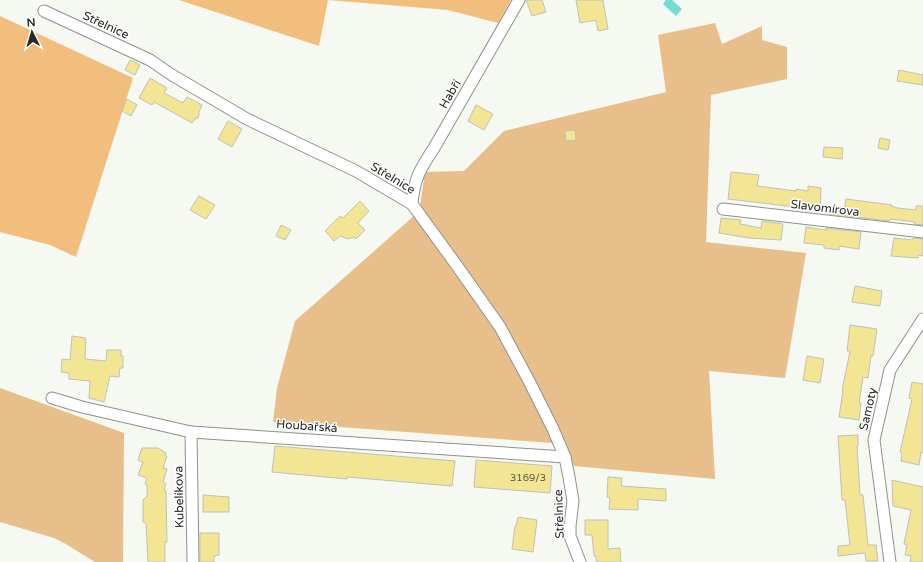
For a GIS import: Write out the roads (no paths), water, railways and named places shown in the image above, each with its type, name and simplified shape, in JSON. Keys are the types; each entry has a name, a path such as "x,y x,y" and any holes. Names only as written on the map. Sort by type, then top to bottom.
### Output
{"street":[{"name":"Habří","path":"412,204 413,189 420,169 434,148 519,0"},
{"name":"Střelnice","path":"44,10 150,60 172,75 247,119 356,171 412,204 500,328 529,381 564,457 572,490 573,501 570,536 580,562"},
{"name":"Slavomírova","path":"724,209 923,232"},
{"name":"Samoty","path":"890,562 874,440 890,370 923,319"},
{"name":"Houbařská","path":"52,398 82,407 191,432 564,457"},
{"name":"Kubelíkova","path":"191,432 193,562"}],"water":[{"path":"666,0 672,0 682,9 676,16 663,4"}]}
